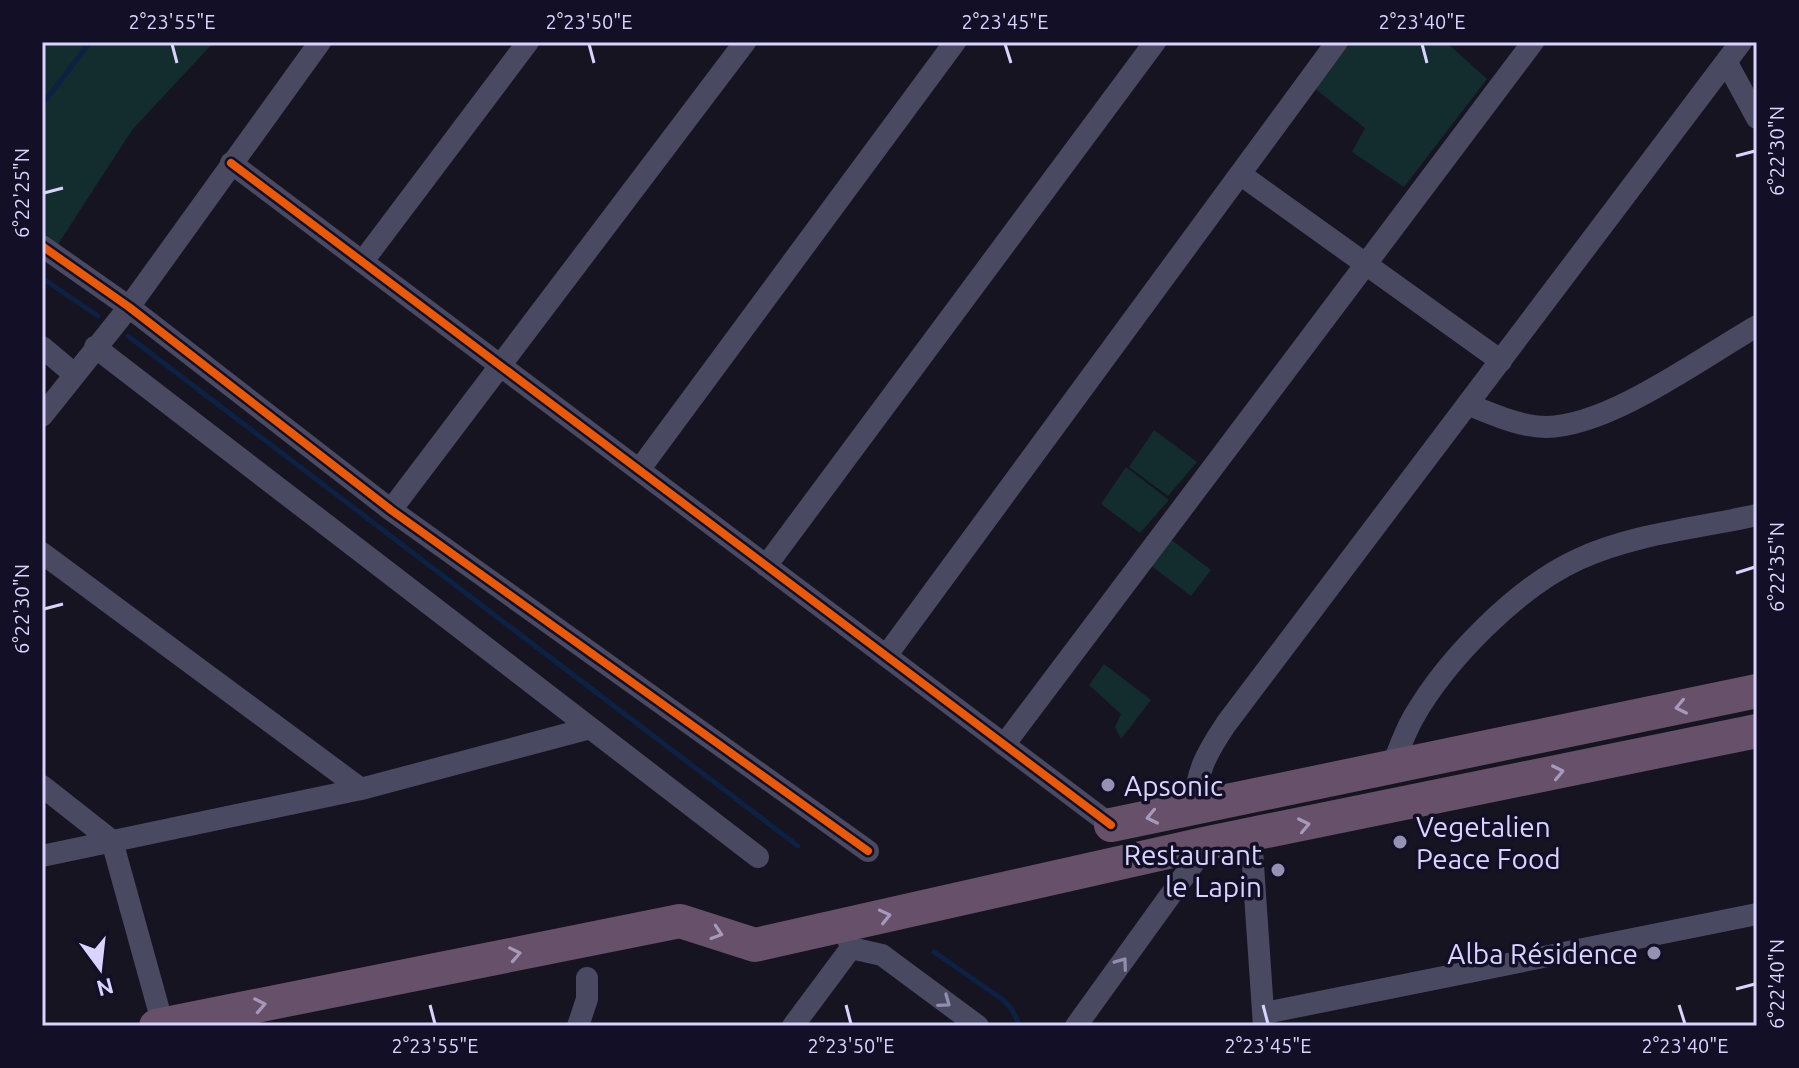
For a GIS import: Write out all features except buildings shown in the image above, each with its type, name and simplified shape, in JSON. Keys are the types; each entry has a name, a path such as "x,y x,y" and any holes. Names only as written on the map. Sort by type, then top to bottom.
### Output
{"highway":[{"path":"1111,825 1757,691"},
{"path":"157,1016 680,921 755,945 847,936 1208,843 1757,731"}],"street":[{"path":"42,416 129,307 320,42"},
{"path":"363,261 528,42"},
{"path":"391,510 745,42"},
{"path":"639,470 955,42"},
{"path":"766,566 1155,42"},
{"path":"886,656 1337,42"},
{"path":"1004,745 1533,42"},
{"path":"1196,807 1195,785 1200,769 1226,724 1741,42"},
{"path":"1727,63 1757,118"},
{"path":"231,163 1111,825"},
{"path":"1240,174 1501,361"},
{"path":"42,246 129,307 391,510 868,851"},
{"path":"1469,405 1509,420 1544,427 1581,423 1620,405 1757,326"},
{"path":"42,347 74,374"},
{"path":"95,347 758,857"},
{"path":"1391,769 1413,718 1453,663 1498,617 1546,578 1604,549 1757,515"},
{"path":"42,553 361,789"},
{"path":"42,856 361,789 590,728"},
{"path":"42,786 112,841 157,1016"},
{"path":"1251,836 1264,1020 1757,914"},
{"path":"1076,1026 1208,843"},
{"path":"793,1026 847,936 882,955 978,1026"},
{"path":"578,1026 587,999 587,978"}],"green space":[{"path":"42,42 214,42 132,130 53,252 42,261"},
{"path":"1351,42 1446,42 1487,79 1404,187 1352,152 1365,128 1315,89"},
{"path":"1154,430 1197,462 1168,496 1129,467"},
{"path":"1126,467 1169,500 1140,533 1101,504"},
{"path":"1165,535 1211,570 1191,596 1150,565"},
{"path":"1104,664 1151,700 1121,739 1115,727 1121,714 1089,685"}],"waterway":[{"path":"42,105 90,42"},
{"path":"42,278 98,316"},
{"path":"128,336 798,846"},
{"path":"934,952 1002,999 1011,1008 1020,1026"}],"cycle path":[{"path":"231,163 1111,825"},
{"path":"42,246 129,307 391,510 868,851"}],"place":[{"name":"Apsonic","path":"1108,785"},
{"name":"Vegetalien Peace Food","path":"1400,842"},
{"name":"Restaurant le Lapin","path":"1278,870"},
{"name":"Alba Résidence","path":"1654,953"}]}
